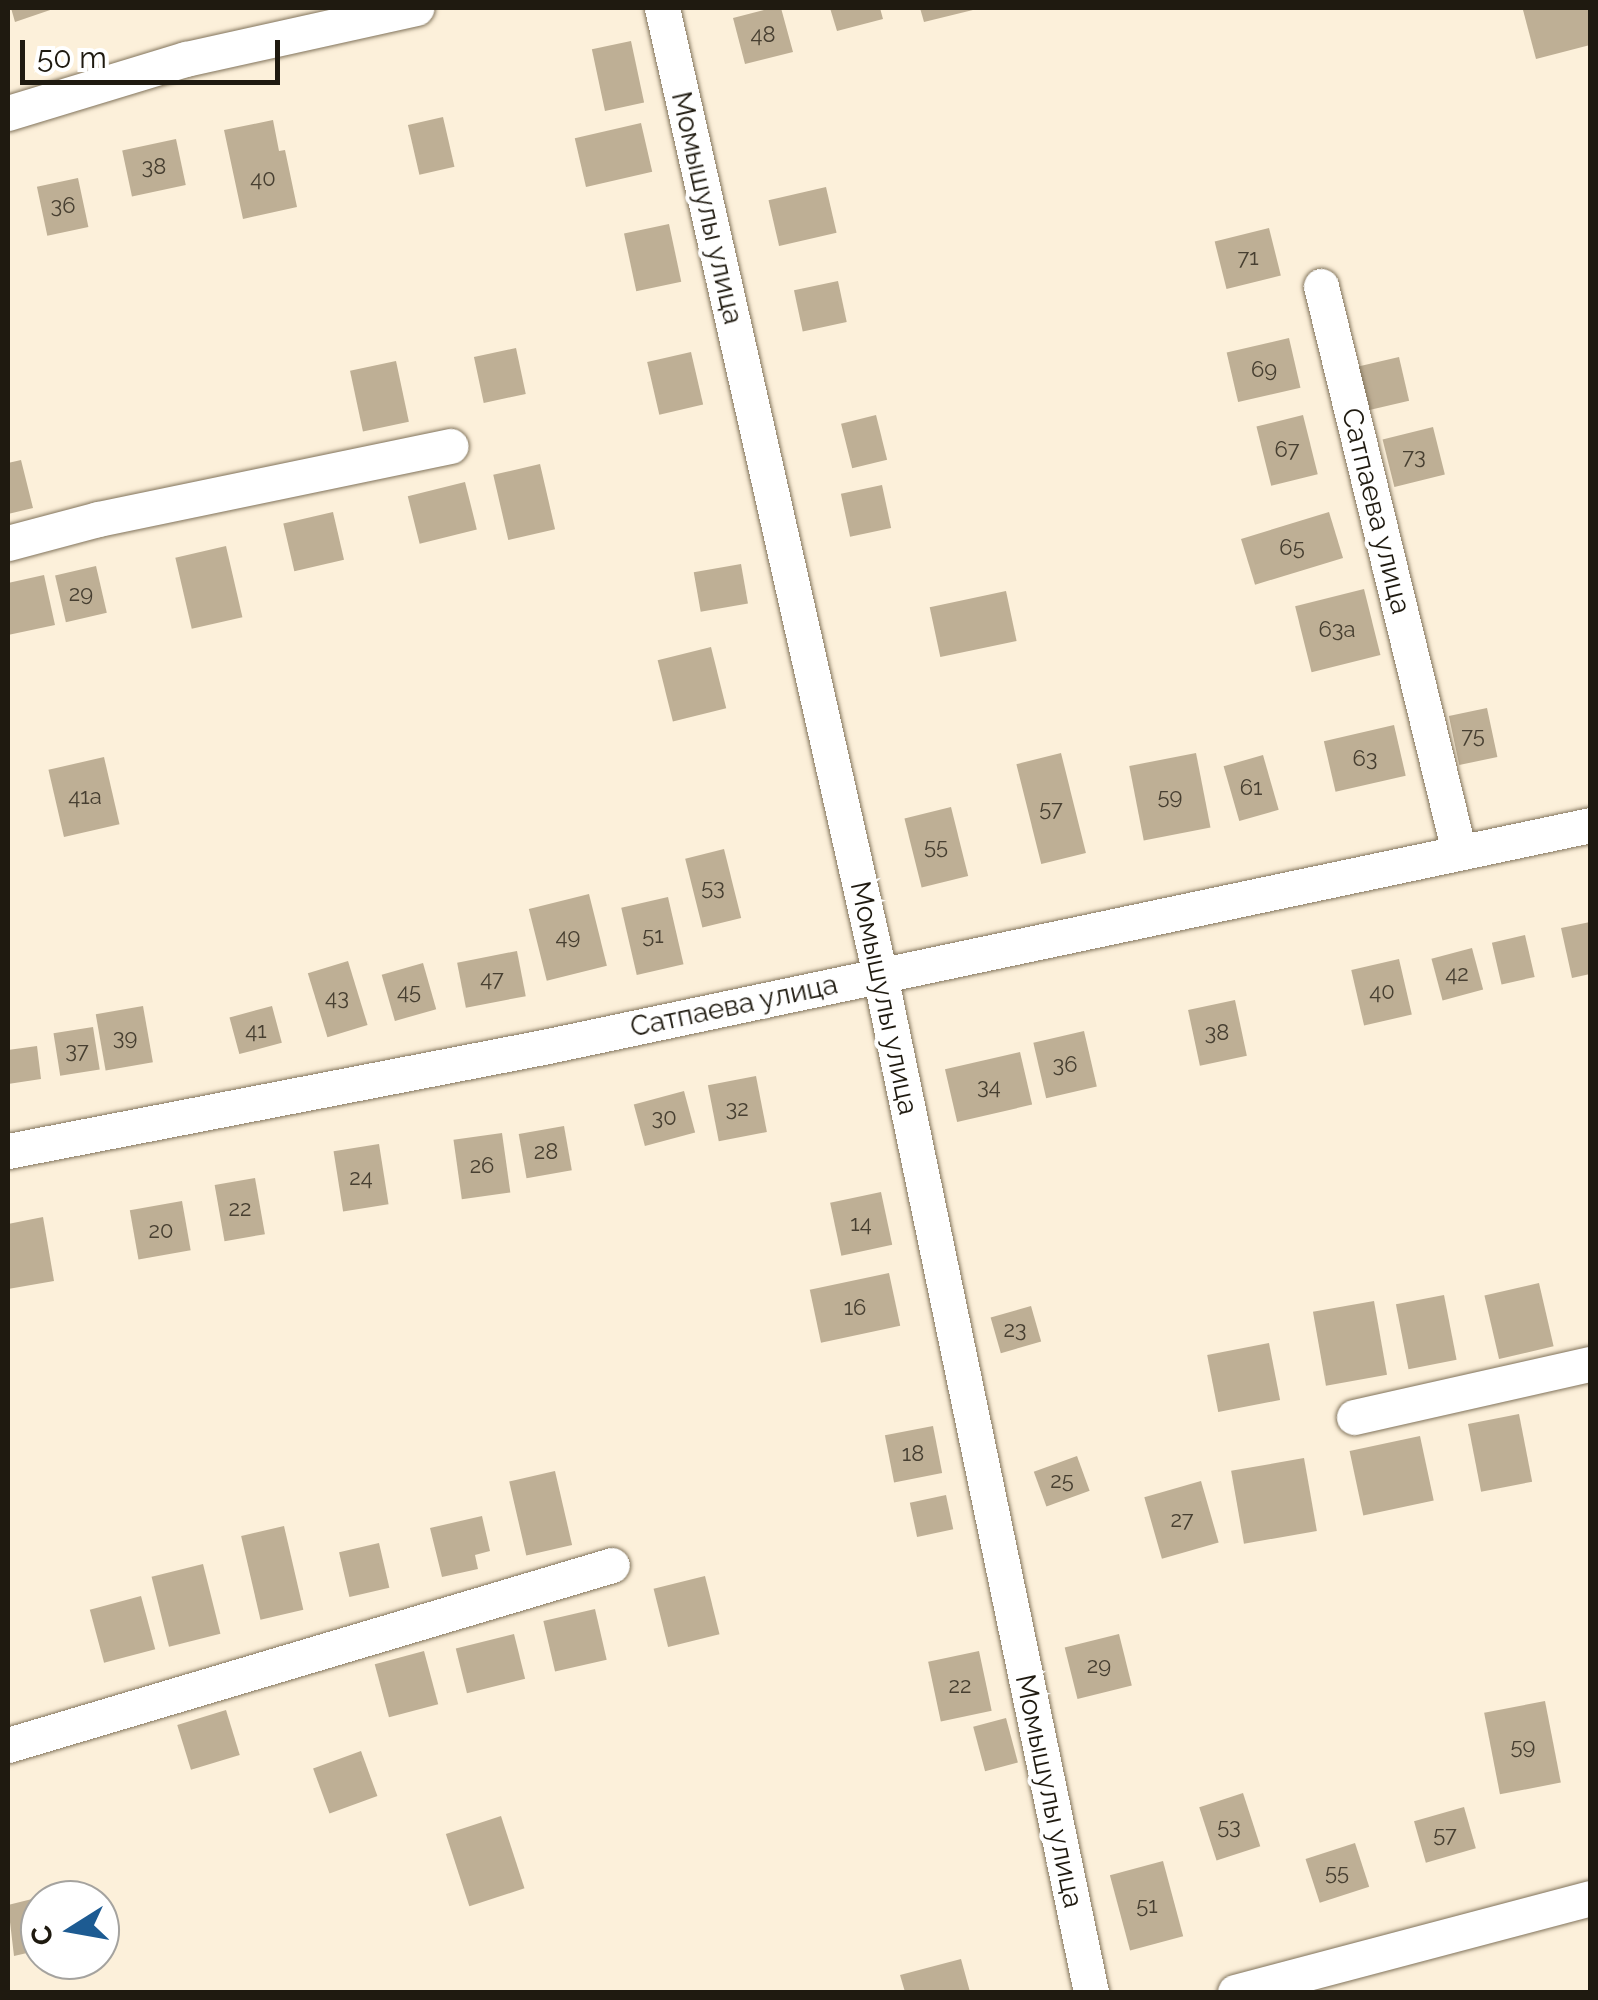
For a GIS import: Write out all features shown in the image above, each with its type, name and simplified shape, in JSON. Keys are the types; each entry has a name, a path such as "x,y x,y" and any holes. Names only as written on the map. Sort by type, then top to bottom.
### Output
{"street":[{"path":"8,113 186,59 416,8"},
{"name":"Момышулы улица","path":"662,8 880,975 1091,1992"},
{"name":"Сатпаева улица","path":"1321,286 1459,852"},
{"path":"8,543 98,519 451,446"},
{"name":"Сатпаева улица","path":"8,1151 548,1046 1590,825"},
{"path":"1354,1417 1590,1364"},
{"path":"8,1745 612,1565"},
{"path":"1235,1992 1590,1898"}],"building":[{"path":"11,8 56,8 15,22"},
{"path":"781,8 793,52 745,64 733,18"},
{"path":"830,8 880,8 883,19 837,31"},
{"path":"920,8 977,8 977,9 924,22"},
{"path":"1590,8 1590,45 1536,59 1523,10"},
{"path":"631,41 644,103 605,111 592,49"},
{"path":"443,117 454,167 419,175 408,125"},
{"path":"273,120 279,151 285,150 297,207 243,219 224,130"},
{"path":"641,123 652,172 586,187 575,138"},
{"path":"176,139 186,185 132,196 122,150"},
{"path":"78,178 88,227 47,236 37,187"},
{"path":"826,187 837,233 779,246 769,200"},
{"path":"669,224 681,282 636,291 624,234"},
{"path":"1269,228 1281,276 1227,289 1215,242"},
{"path":"838,281 847,322 803,331 794,290"},
{"path":"1289,338 1300,388 1238,402 1227,352"},
{"path":"516,348 526,394 484,403 474,357"},
{"path":"691,352 703,405 659,415 647,362"},
{"path":"1399,357 1409,401 1366,411 1356,367"},
{"path":"396,361 409,422 363,431 350,371"},
{"path":"876,415 887,460 852,468 841,424"},
{"path":"1303,415 1318,474 1271,486 1256,427"},
{"path":"1433,427 1445,475 1394,487 1383,440"},
{"path":"21,460 33,508 8,514 8,463"},
{"path":"540,464 555,529 508,540 493,475"},
{"path":"465,482 477,530 420,544 408,496"},
{"path":"882,485 891,528 850,537 841,494"},
{"path":"333,512 344,560 294,571 283,523"},
{"path":"1329,512 1343,558 1255,585 1241,539"},
{"path":"226,546 242,617 192,629 175,558"},
{"path":"741,564 748,603 701,612 694,572"},
{"path":"96,566 107,613 66,622 55,575"},
{"path":"44,575 55,625 8,635 8,583"},
{"path":"1364,589 1380,655 1312,672 1295,606"},
{"path":"1006,591 1017,641 940,657 930,607"},
{"path":"711,647 726,708 673,721 658,660"},
{"path":"1487,708 1497,757 1459,765 1449,716"},
{"path":"1394,725 1406,776 1336,792 1324,741"},
{"path":"1061,753 1086,853 1041,864 1016,764"},
{"path":"1196,753 1211,828 1144,841 1129,766"},
{"path":"1263,755 1279,810 1239,821 1224,766"},
{"path":"104,757 120,824 64,837 48,770"},
{"path":"951,807 968,876 922,888 904,819"},
{"path":"724,849 741,918 702,928 685,859"},
{"path":"589,894 607,966 547,981 529,909"},
{"path":"668,897 684,964 637,975 621,908"},
{"path":"1590,922 1590,974 1572,978 1561,928"},
{"path":"1525,935 1535,977 1502,985 1492,943"},
{"path":"1472,948 1483,990 1443,1000 1431,959"},
{"path":"517,951 526,996 466,1008 457,963"},
{"path":"1399,959 1412,1015 1364,1026 1351,970"},
{"path":"348,961 368,1025 327,1037 308,973"},
{"path":"423,963 436,1009 395,1021 382,975"},
{"path":"1235,1000 1247,1056 1200,1066 1188,1010"},
{"path":"143,1006 153,1062 106,1070 96,1014"},
{"path":"272,1006 282,1043 239,1054 229,1017"},
{"path":"93,1027 100,1069 60,1076 53,1033"},
{"path":"1084,1031 1097,1087 1046,1098 1033,1043"},
{"path":"37,1046 41,1079 8,1084 8,1050"},
{"path":"1020,1052 1032,1105 957,1122 945,1069"},
{"path":"756,1076 767,1132 719,1141 708,1085"},
{"path":"684,1091 695,1133 645,1146 634,1104"},
{"path":"564,1126 572,1170 527,1178 519,1134"},
{"path":"502,1133 510,1192 462,1199 453,1140"},
{"path":"379,1144 389,1204 343,1211 334,1151"},
{"path":"255,1178 265,1234 225,1241 215,1185"},
{"path":"881,1192 892,1245 841,1256 830,1203"},
{"path":"182,1201 191,1250 138,1259 130,1210"},
{"path":"43,1217 54,1281 8,1289 8,1224"},
{"path":"889,1273 900,1326 821,1343 810,1290"},
{"path":"1539,1283 1554,1346 1499,1359 1484,1296"},
{"path":"1444,1295 1457,1360 1408,1369 1396,1304"},
{"path":"1374,1301 1387,1375 1326,1386 1313,1312"},
{"path":"1031,1306 1041,1342 1001,1353 991,1318"},
{"path":"1269,1343 1280,1400 1218,1412 1207,1355"},
{"path":"1519,1414 1532,1482 1481,1492 1468,1424"},
{"path":"933,1426 942,1473 894,1482 885,1435"},
{"path":"1420,1436 1434,1501 1363,1516 1350,1451"},
{"path":"1077,1456 1090,1491 1046,1507 1034,1472"},
{"path":"1304,1458 1317,1531 1244,1544 1231,1471"},
{"path":"555,1471 572,1545 526,1556 509,1482"},
{"path":"1201,1481 1219,1543 1162,1559 1144,1497"},
{"path":"946,1495 953,1529 917,1537 910,1503"},
{"path":"482,1516 490,1551 475,1555 478,1569 442,1577 430,1528"},
{"path":"284,1526 303,1610 260,1620 241,1536"},
{"path":"379,1543 389,1588 349,1597 339,1552"},
{"path":"203,1564 220,1634 169,1647 152,1577"},
{"path":"705,1576 720,1634 668,1647 654,1589"},
{"path":"141,1596 155,1649 104,1663 90,1610"},
{"path":"595,1609 607,1660 555,1672 543,1621"},
{"path":"514,1634 525,1679 467,1693 456,1649"},
{"path":"1119,1634 1132,1685 1077,1699 1065,1648"},
{"path":"424,1651 438,1704 389,1717 375,1664"},
{"path":"979,1651 992,1711 941,1721 928,1662"},
{"path":"1545,1701 1561,1782 1500,1794 1484,1713"},
{"path":"226,1710 240,1755 191,1770 177,1725"},
{"path":"1006,1718 1018,1762 985,1771 973,1727"},
{"path":"361,1751 377,1796 329,1814 313,1768"},
{"path":"1243,1793 1260,1846 1217,1860 1199,1807"},
{"path":"1464,1807 1476,1848 1426,1863 1414,1821"},
{"path":"501,1816 524,1888 469,1906 446,1834"},
{"path":"1355,1843 1369,1887 1320,1903 1306,1859"},
{"path":"1163,1861 1183,1936 1130,1951 1110,1875"},
{"path":"20,1902 20,1955 14,1956 8,1905"},
{"path":"961,1959 970,1992 905,1992 900,1975"}]}
